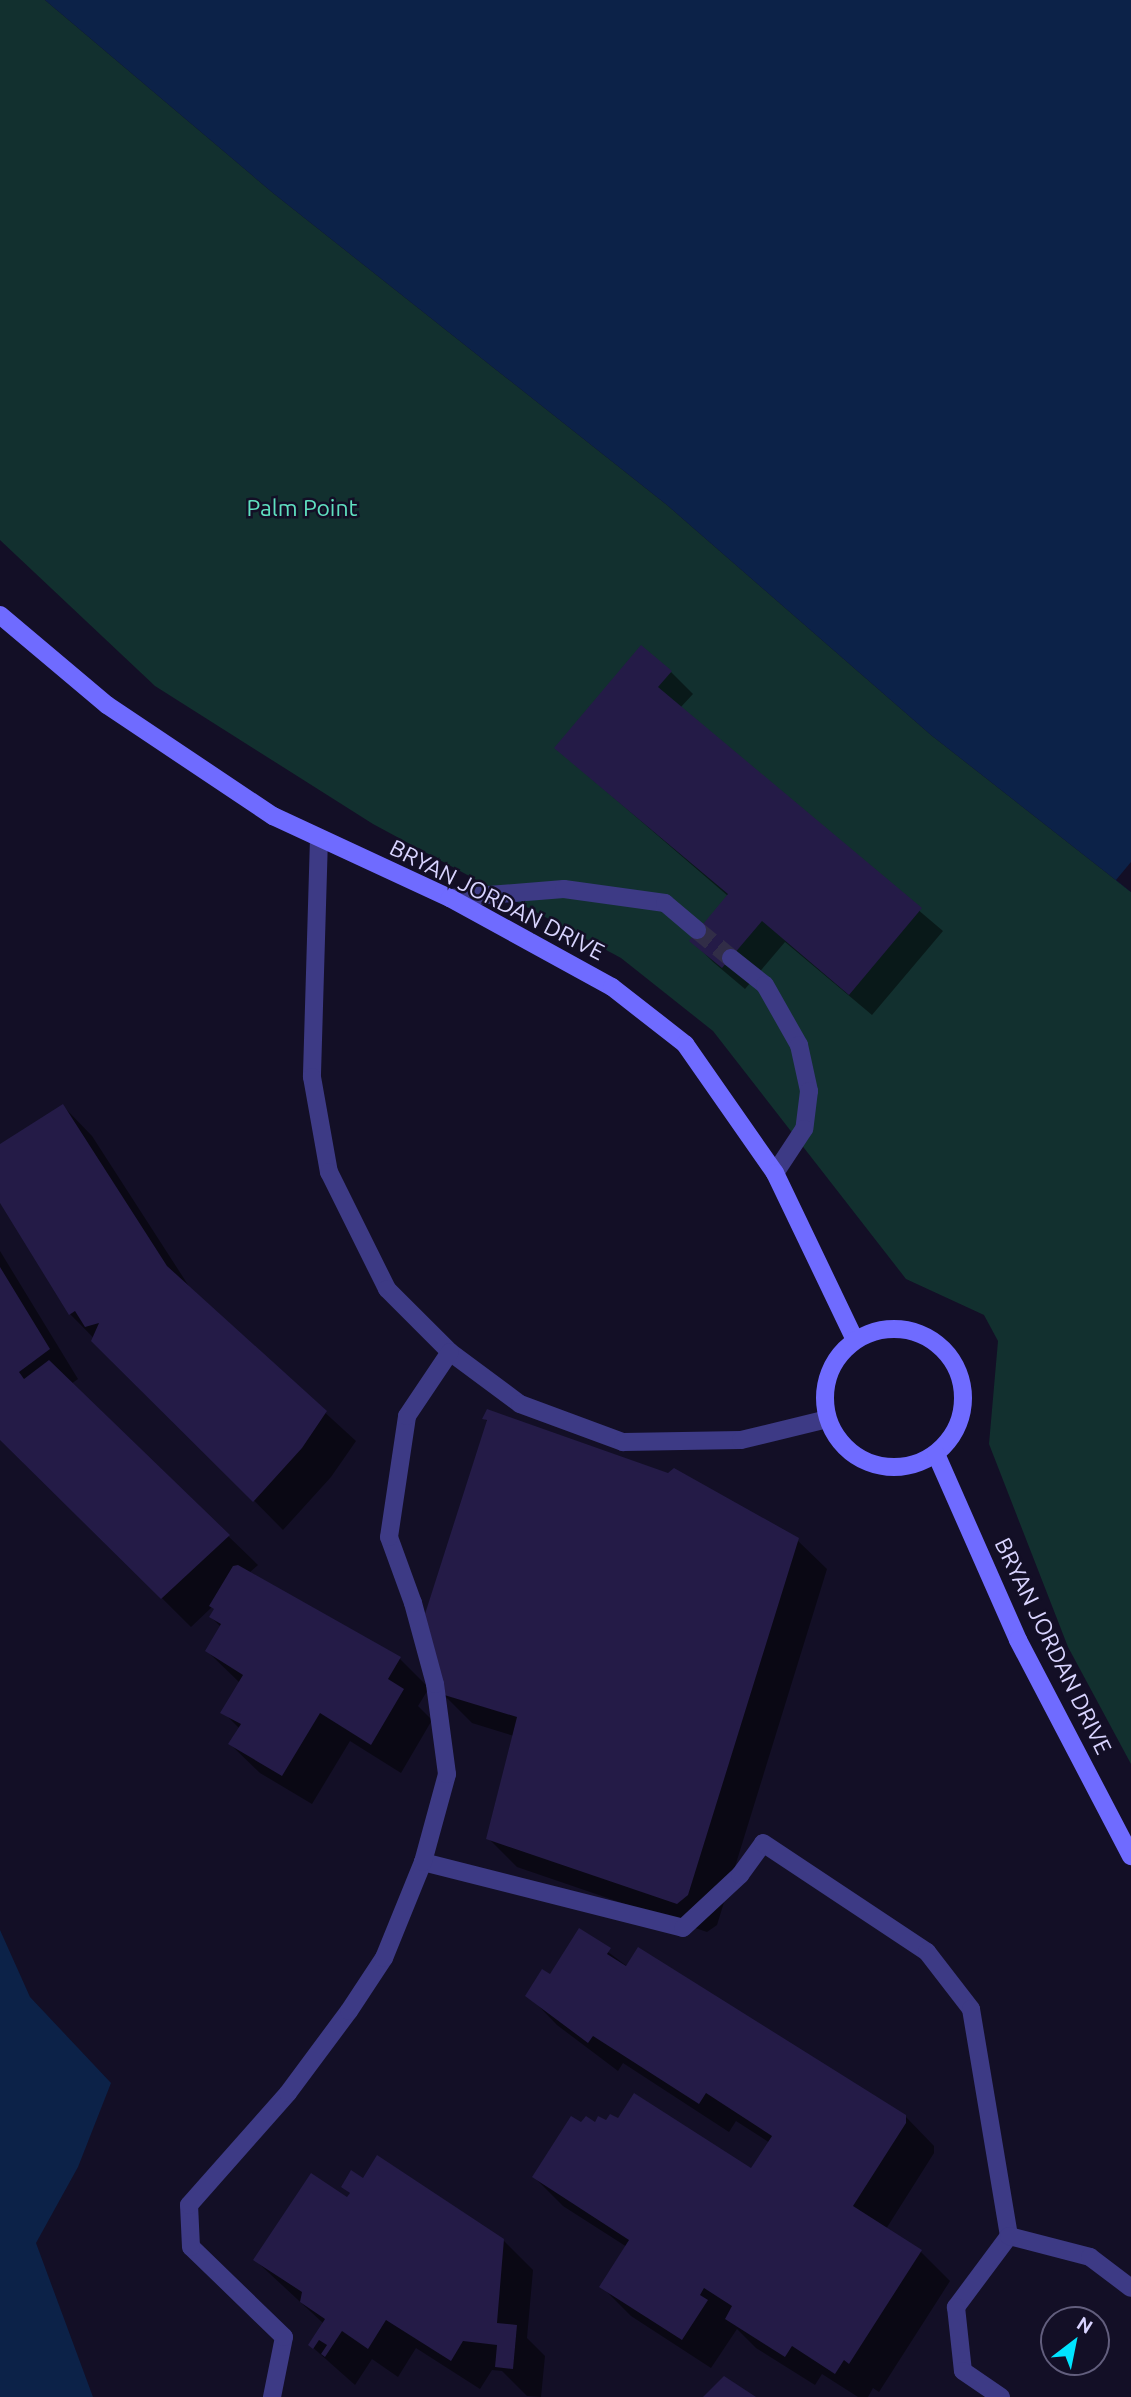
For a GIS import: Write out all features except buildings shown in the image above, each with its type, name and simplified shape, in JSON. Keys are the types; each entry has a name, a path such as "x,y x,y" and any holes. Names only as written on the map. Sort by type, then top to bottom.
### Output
{"main road":[{"name":"BRYAN JORDAN DRIVE","path":"0,615 107,705 273,816 450,898 612,987 685,1044 775,1173 855,1340"},
{"path":"903,1329 926,1336 946,1351 958,1371 963,1405 953,1437 936,1454 899,1467 861,1460 840,1442 828,1419 824,1398 829,1374 855,1340 878,1330 903,1329"},
{"name":"BRYAN JORDAN DRIVE","path":"936,1454 1018,1640 1131,1856"}],"street":[{"path":"319,838 312,1077 329,1172 387,1289 450,1352 520,1404 623,1442 741,1440 828,1419"},
{"path":"450,898 564,889 665,903 697,930"},
{"path":"731,958 765,985 800,1045 809,1091 804,1129 775,1173"},
{"path":"272,2397 284,2337 191,2247 188,2205 288,2093 349,2011 384,1958 423,1862 447,1774 435,1684 414,1603 389,1537 407,1416 450,1352"},
{"path":"423,1862 682,1928 740,1875 763,1843 927,1952 971,2009 1009,2236 956,2307 964,2371 1002,2397"},
{"path":"1009,2236 1090,2257 1131,2288"}],"green space":[{"name":"Palm Point","path":"0,0 45,0 273,193 667,505 931,735 1131,892 1131,1764 1068,1647 989,1444 998,1341 984,1315 906,1279 713,1031 621,958 373,824 155,686 0,540"}],"water":[{"path":"45,0 1131,0 1131,892 931,735 667,505 273,193"},
{"path":"0,1930 30,1997 111,2083 78,2167 36,2243 93,2397 0,2397"}],"pier":[{"path":"1131,862 1131,892 1116,880"}],"tunnel":[{"path":"697,930 731,958"}]}
